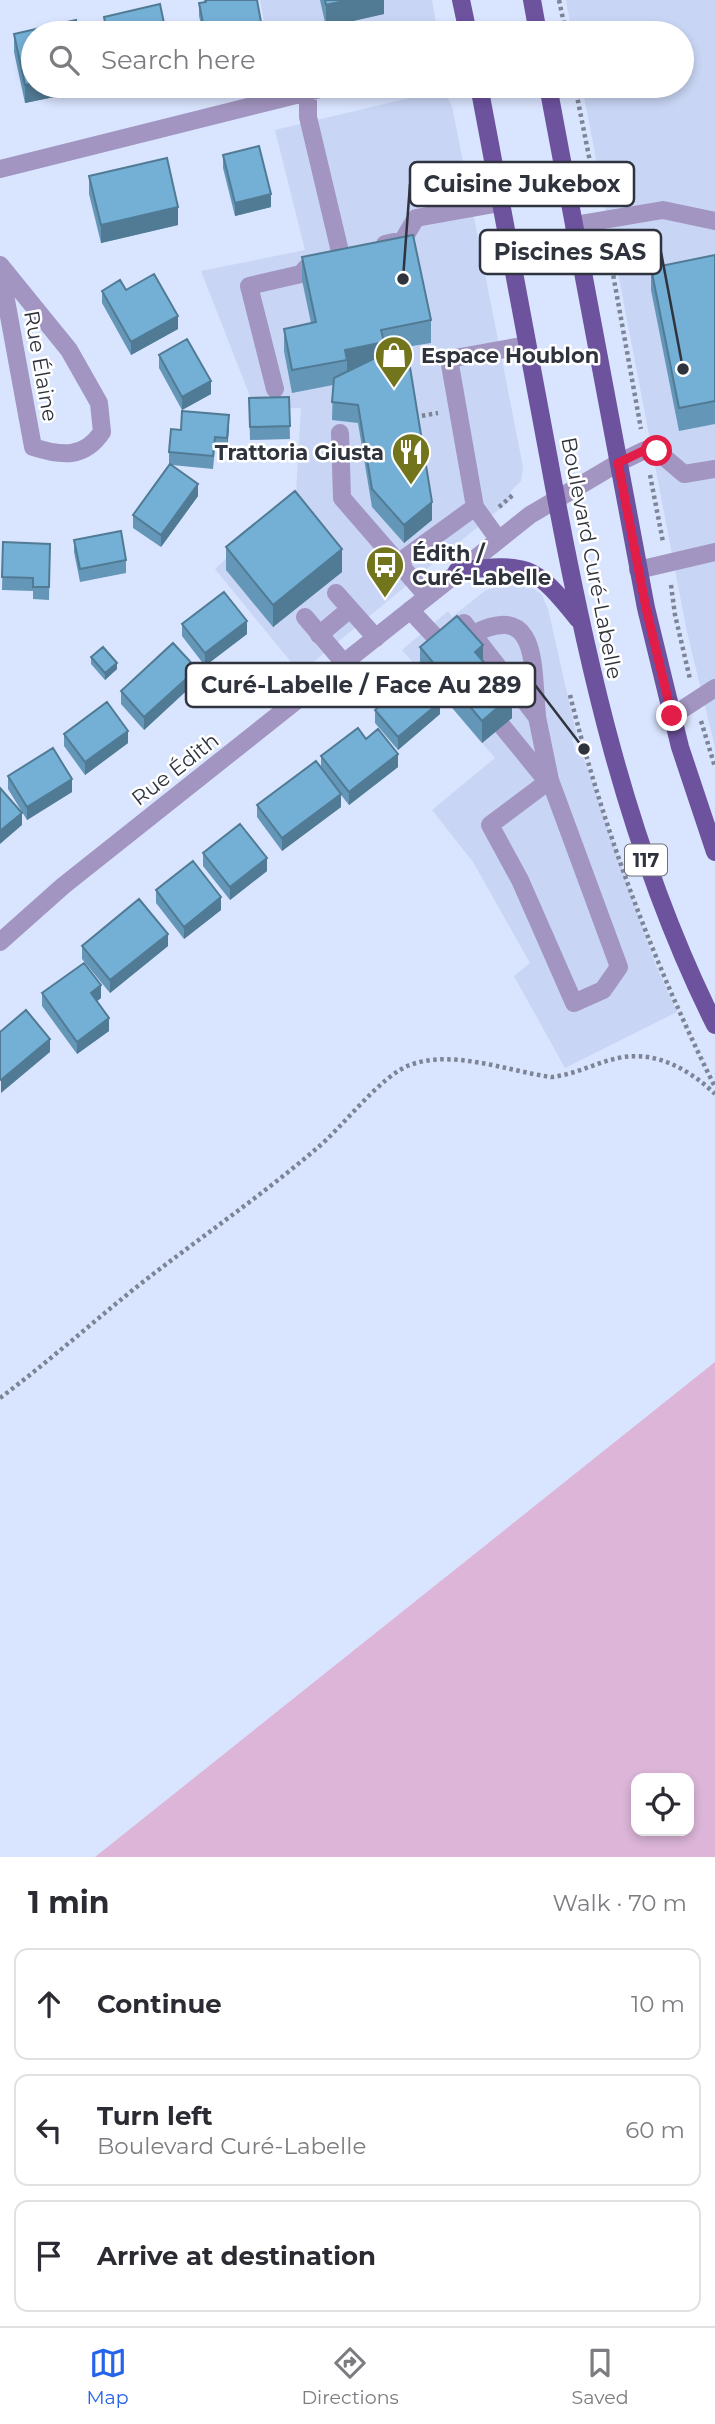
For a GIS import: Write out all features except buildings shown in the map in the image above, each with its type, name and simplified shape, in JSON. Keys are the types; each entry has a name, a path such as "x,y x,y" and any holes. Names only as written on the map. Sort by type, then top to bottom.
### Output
{"main road":[{"path":"461,0 465,21"},
{"path":"532,0 536,21"},
{"name":"Boulevard Curé-Labelle","path":"481,98 556,499 605,729 641,849 715,1025"},
{"name":"Boulevard Curé-Labelle","path":"550,98 638,570 672,716 715,852"},
{"path":"457,571 507,566 529,570 547,582 580,621"}],"street":[{"path":"0,169 284,98"},
{"path":"308,98 308,117 356,253"},
{"path":"275,389 250,286 403,240 416,218 500,203"},
{"path":"574,225 663,210 715,221"},
{"name":"Rue Élaine","path":"0,266 69,350 99,403 102,432 94,444 62,456 33,447 0,266"},
{"path":"498,539 475,507 449,359 527,345"},
{"path":"340,433 342,498 427,596"},
{"name":"Rue Édith","path":"0,942 63,886 457,571 556,499 618,463 649,450 657,451 684,474 715,469"},
{"path":"398,563 475,507"},
{"path":"638,570 715,552"},
{"path":"336,593 376,638"},
{"path":"319,635 350,609"},
{"path":"410,610 441,643 464,623 537,717"},
{"path":"305,617 344,663"},
{"path":"473,634 497,623 515,625 522,631 530,652 537,717 550,780 619,967 603,990 574,1003 520,880 490,825 550,780"},
{"path":"672,716 715,688"},
{"path":"502,726 542,775 550,780"}],"path":[{"path":"559,0 563,21"},
{"path":"577,98 596,192"},
{"path":"608,246 636,398"},
{"path":"413,405 417,429"},
{"path":"651,482 659,521"},
{"path":"674,609 688,671"},
{"path":"704,731 715,767"},
{"path":"0,1398 145,1281 257,1199 334,1134 390,1077 407,1066 425,1060 451,1060 551,1077 567,1076 618,1058 656,1058 680,1067 715,1094"}],"shaded area":[{"path":"260,0 432,0 436,21 264,21"},
{"path":"566,0 715,0 715,747 687,632 584,98 694,98 694,21 570,21"},
{"path":"410,98 448,98 452,106 523,467 521,481 510,492 513,498 300,673 215,569 296,494 301,408 255,409 201,271 305,250 275,130"},
{"path":"513,582 529,585 542,595 548,609 577,737 572,739 576,754 582,753 656,966 677,1012 565,1068 514,976 530,963 473,862 432,810 495,758 402,650 448,611 452,617 486,590"},
{"path":"715,1362 715,1857 95,1857"}],"place":[{"name":"Cuisine Jukebox","path":"403,279"},
{"name":"Piscines SAS","path":"683,369"},
{"name":"Espace Houblon","path":"394,389"},
{"name":"Trattoria Giusta","path":"411,486"},
{"name":"Édith / Curé-Labelle","path":"385,599"},
{"name":"Curé-Labelle / Face Au 289","path":"584,749"}],"route":[{"path":"657,451 645,450 618,463 646,608 672,716"}]}
